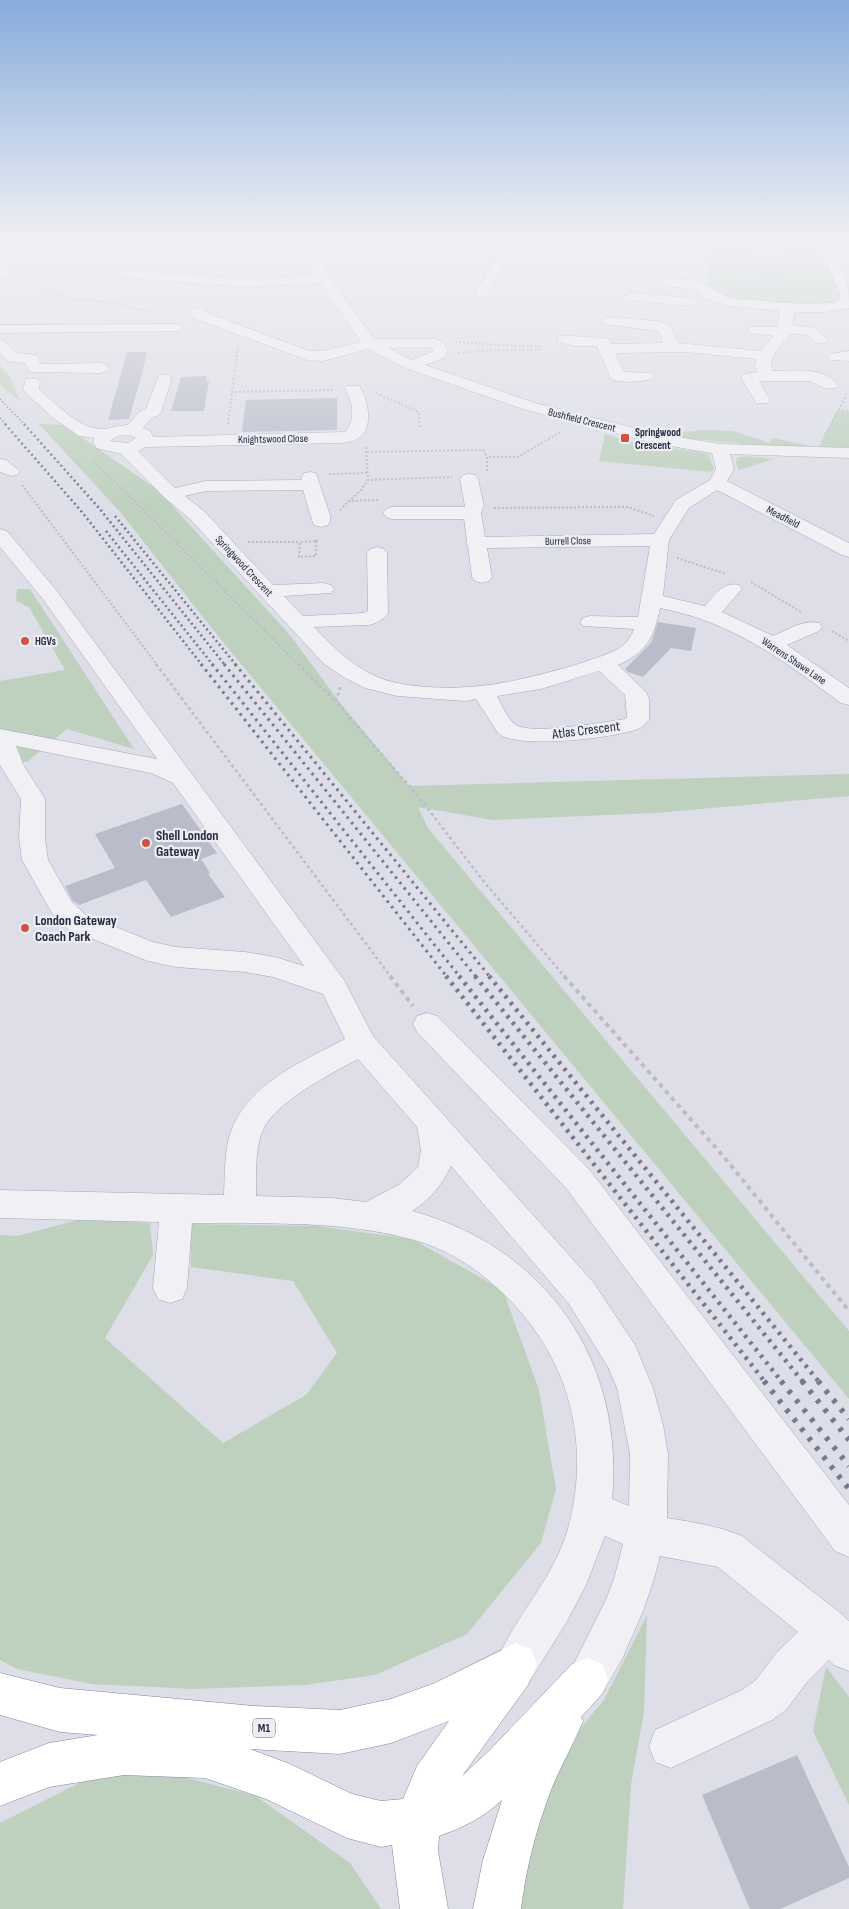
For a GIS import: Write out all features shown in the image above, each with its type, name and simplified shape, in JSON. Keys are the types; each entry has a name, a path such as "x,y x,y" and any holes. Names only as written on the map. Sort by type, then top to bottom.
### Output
{"highway":[{"name":"M1","path":"0,1694 60,1710 254,1728 340,1732 390,1721 445,1701 516,1664"},
{"path":"424,1909 415,1851 417,1820 433,1782 452,1752 484,1711 516,1664"},
{"path":"0,1784 49,1765 124,1753 205,1756 274,1780 347,1815 381,1824 417,1820 448,1810 477,1793 506,1766 587,1679"},
{"path":"498,1909 500,1887 511,1839 526,1794 544,1753 587,1679"}],"street":[{"path":"45,330 165,333"},
{"path":"239,330 307,356 323,356 369,343 387,344 409,341 437,349"},
{"path":"360,330 369,343"},
{"path":"666,330 671,346"},
{"path":"768,376 763,368 764,356 780,340 785,330"},
{"path":"787,330 810,331 821,340"},
{"path":"564,339 575,342 603,342 618,377 646,376"},
{"path":"606,349 671,346 696,340 764,356"},
{"name":"Bushfield Crescent","path":"369,343 410,365 529,406 653,438 720,450 849,453"},
{"path":"0,344 12,358 31,358 35,369 101,368"},
{"path":"410,365 437,349"},
{"path":"762,400 749,377 816,377 825,380 830,385"},
{"path":"134,440 145,415 153,412 164,378"},
{"name":"Knightswood Close","path":"32,382 31,390 58,414 85,432 107,434 101,440 102,444 111,448 134,440 342,438 353,436"},
{"path":"353,436 357,430 360,401 355,390"},
{"name":"Springwood Crescent","path":"134,440 171,494 198,516 332,659 373,683 397,689 450,694 483,692 541,682 627,654 642,637 647,623 659,546 671,522 682,504 717,483"},
{"path":"717,483 725,469 720,450"},
{"path":"464,478 473,510 475,543 482,577"},
{"path":"171,494 206,486 310,481 322,513 321,521"},
{"name":"Meadfield","path":"717,483 849,551"},
{"path":"392,513 473,510"},
{"path":"0,535 49,594 334,987 362,1043 581,1293 622,1357 635,1388 649,1454 648,1516 634,1579 608,1642 587,1679"},
{"name":"Burrell Close","path":"475,543 659,546"},
{"path":"296,622 370,619 376,617 378,613 378,553"},
{"path":"709,614 734,581"},
{"path":"268,591 324,588"},
{"name":"Warrens Shawe Lane","path":"652,600 709,614 773,644 849,698"},
{"path":"590,622 647,623"},
{"path":"773,644 814,623"},
{"name":"Atlas Crescent","path":"483,692 508,731 520,735 536,736 632,724 638,719 638,698 636,692 603,663"},
{"path":"0,736 158,767 180,777"},
{"path":"0,736 12,766 33,799 32,838 35,860 62,908 77,922 96,932 148,951 176,957 275,967 334,987"},
{"path":"427,1024 577,1178 849,1537"},
{"path":"239,1210 244,1147 247,1130 255,1116 274,1096 295,1081 362,1043"},
{"path":"367,1216 386,1209 404,1199 422,1184 433,1169 437,1156 436,1140 429,1118"},
{"path":"0,1204 332,1212 367,1216 397,1221 459,1243 519,1283 545,1312 565,1342 581,1379 591,1414 595,1451 592,1510 574,1567 555,1604 516,1664"},
{"path":"170,1288 177,1209"},
{"path":"592,1510 645,1534 696,1542 728,1550 844,1644 792,1667 771,1695 756,1705 671,1746"}],"path":[{"path":"456,342 540,346 540,350 437,349 456,342"},
{"path":"231,392 371,391 419,412 420,428"},
{"path":"815,453 839,410 849,412"},
{"path":"486,457 518,457 580,420"},
{"path":"353,436 366,444 368,480 464,478"},
{"path":"366,452 484,450 488,476"},
{"path":"90,456 336,702 418,796 491,890 612,1032 724,1156 849,1310"},
{"path":"6,467 427,1024"},
{"path":"473,510 628,507 671,522"},
{"path":"228,548 248,542 300,542"},
{"path":"659,546 734,581 753,583 814,623 849,641"},
{"path":"336,702 345,668"}],"green space":[{"path":"0,365 9,375 20,401 0,385"},
{"path":"837,410 849,412 849,447 819,447"},
{"path":"39,424 64,425 158,490 290,635 338,700 409,786 849,774 849,796 655,813 493,820 418,807 428,828 849,1331 849,1399 218,636 121,513"},
{"path":"705,430 733,431 770,443 772,438 812,446 765,446 654,435"},
{"path":"605,434 636,443 708,454 714,469 712,472 599,461"},
{"path":"745,456 774,459 739,470 736,463 737,458"},
{"path":"17,589 30,589 134,749 67,729 27,762 0,763 0,681 65,670 29,607 16,601"},
{"path":"82,1219 150,1223 153,1255 105,1338 223,1443 306,1395 337,1353 293,1281 191,1267 190,1224 317,1226 412,1239 503,1290 539,1390 556,1489 541,1543 467,1634 375,1675 304,1685 193,1689 92,1684 17,1669 0,1660 0,1235 17,1236"},
{"path":"647,1615 644,1712 631,1785 623,1909 516,1909 556,1757 604,1700"},
{"path":"826,1667 849,1697 849,1805 813,1731"},
{"path":"158,1770 256,1796 350,1863 381,1909 0,1909 0,1823 87,1779"}],"building":[{"path":"127,352 147,352 142,374 129,419 108,420"},
{"path":"207,376 206,381 209,381 204,411 171,411 181,377"},
{"path":"337,398 337,430 242,432 246,400"},
{"path":"658,622 696,628 691,651 671,648 643,677 628,672 625,669 651,643"},
{"path":"182,804 217,853 201,859 210,873 208,874 225,897 171,917 146,880 79,905 73,901 65,886 115,868 95,834"},
{"path":"797,1755 849,1867 849,1878 780,1909 750,1909 702,1795"}],"railway":[{"path":"0,399 25,425"},
{"path":"0,418 6,425"},
{"path":"5,424 82,512 202,665"},
{"path":"24,424 99,508 225,665"},
{"path":"115,516 236,665"},
{"path":"106,531 213,665"},
{"path":"201,664 447,977"},
{"path":"212,664 460,977"},
{"path":"224,664 476,977"},
{"path":"235,664 490,977"},
{"path":"446,976 765,1382"},
{"path":"459,976 782,1382"},
{"path":"475,976 803,1382"},
{"path":"489,976 819,1382"},
{"path":"764,1381 849,1489"},
{"path":"781,1381 849,1466"},
{"path":"802,1381 849,1440"},
{"path":"818,1381 849,1419"}],"place":[{"name":"Springwood Crescent","path":"625,438"},
{"name":"HGVs","path":"25,641"},
{"name":"Shell London Gateway","path":"146,843"},
{"name":"London Gateway Coach Park","path":"25,928"}]}
